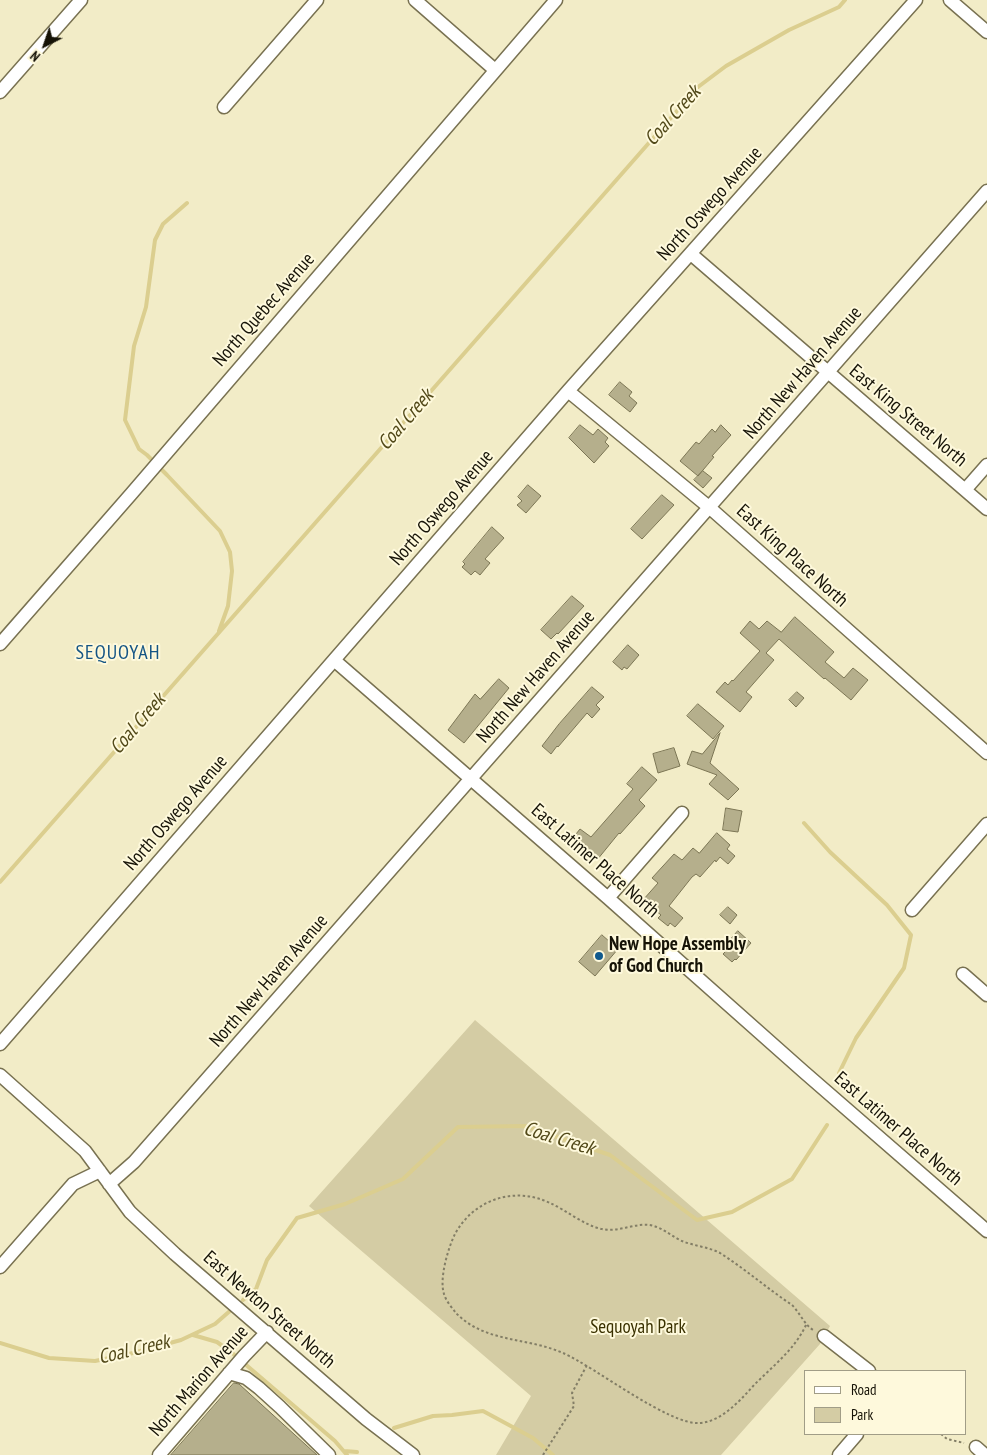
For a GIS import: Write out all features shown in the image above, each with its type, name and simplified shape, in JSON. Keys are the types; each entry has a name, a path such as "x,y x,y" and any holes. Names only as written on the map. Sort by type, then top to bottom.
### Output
{"street":[{"path":"0,92 81,0"},
{"path":"224,107 317,0"},
{"path":"415,0 495,70"},
{"name":"North Quebec Avenue","path":"1,640 132,493 556,0"},
{"name":"North Oswego Avenue","path":"0,1044 568,391 916,0"},
{"path":"950,0 987,32"},
{"name":"North New Haven Avenue","path":"109,1184 134,1162 987,191"},
{"name":"East King Street North","path":"691,254 987,509"},
{"name":"East King Place North","path":"568,391 710,508 987,753"},
{"path":"965,490 987,465"},
{"name":"East Latimer Place North","path":"334,660 987,1231"},
{"path":"608,898 682,813"},
{"path":"912,910 987,824"},
{"path":"963,974 987,995"},
{"name":"East Newton Street North","path":"0,1075 85,1151 130,1212 366,1419 413,1455"},
{"path":"0,1267 73,1184 100,1171"},
{"name":"North Marion Avenue","path":"159,1455 267,1332"},
{"path":"824,1336 867,1370"},
{"path":"233,1369 259,1388 329,1455"},
{"path":"839,1455 856,1435"}],"path":[{"path":"806,1325 797,1342 729,1410 714,1420 702,1423 684,1421 643,1401 587,1365 563,1353 536,1344 510,1340 486,1333 462,1319 450,1306 444,1295 442,1280 448,1253 461,1224 483,1204 496,1198 524,1195 549,1202 600,1229 616,1230 643,1225 654,1226 683,1241 718,1252 792,1306 801,1314 806,1325 824,1336"},
{"path":"543,1455 574,1406 572,1393 587,1365"},
{"path":"942,1435 947,1439 981,1451"}],"green space":[{"name":"Sequoyah Park","path":"475,1020 830,1326 820,1344 721,1455 496,1455 531,1396 309,1206"}],"building":[{"path":"620,382 632,392 629,396 637,403 630,412 609,395"},
{"path":"580,425 593,435 598,429 608,438 605,442 609,446 594,463 569,438"},
{"path":"721,425 731,435 712,456 714,457 698,476 680,461 696,442 699,444 712,429 715,432"},
{"path":"703,471 712,478 703,488 694,480"},
{"path":"528,485 541,496 526,513 517,505 522,501 518,497"},
{"path":"662,495 674,505 642,539 631,529"},
{"path":"492,527 504,538 485,559 490,563 480,575 475,571 471,575 462,567 465,564 463,562"},
{"path":"572,596 584,606 551,639 541,630"},
{"path":"795,617 834,652 825,662 844,678 853,668 868,680 851,700 779,639 766,653 774,660 746,692 752,697 740,712 716,692 725,682 728,685 733,681 760,651 740,633 750,621 759,629 767,621 781,632"},
{"path":"628,645 639,655 627,669 624,667 622,670 613,662"},
{"path":"499,679 509,688 464,743 448,730 475,694 480,699"},
{"path":"592,687 604,697 596,705 600,709 592,718 587,713 551,754 542,746"},
{"path":"797,692 804,698 796,707 789,700"},
{"path":"698,704 724,726 713,739 687,716"},
{"path":"720,733 710,763 739,789 728,800 709,784 717,775 687,764 692,751 702,754"},
{"path":"674,748 680,766 658,773 653,754"},
{"path":"642,767 657,780 639,800 645,806 597,860 572,839 580,829 591,837 633,789 627,784"},
{"path":"726,808 742,811 738,832 723,830"},
{"path":"717,833 730,845 727,849 735,856 728,864 720,857 700,877 696,874 692,877 669,906 683,918 675,927 670,923 668,926 658,918 661,915 643,900 658,883 652,878 674,854 682,860 693,848 699,853"},
{"path":"728,907 737,915 730,924 720,915"},
{"path":"738,931 751,943 732,962 723,954 726,951 724,950 727,947 726,945"},
{"name":"New Hope Assembly of God Church","path":"602,935 618,949 595,976 579,962"},
{"path":"234,1383 239,1384 317,1455 171,1455"}],"waterway":[{"name":"Coal Creek","path":"0,882 698,87 726,66 789,30 839,7 845,0"},
{"path":"187,203 163,224 155,240 146,307 134,346 125,420 139,449 167,475 220,531 230,552 232,571 228,606 219,631"},
{"name":"Coal Creek","path":"804,823 830,852 887,905 911,935 904,968 856,1038 839,1073"},
{"name":"Coal Creek","path":"243,1300 256,1289 267,1260 297,1218 345,1204 403,1179 458,1127 525,1126 610,1155 697,1220 732,1212 792,1179 827,1125"},
{"name":"Coal Creek","path":"0,1343 49,1358 95,1361 181,1340 215,1324 231,1310"},
{"path":"193,1335 217,1342 231,1352 335,1441 347,1455"},
{"path":"394,1428 433,1416 483,1411 533,1438 553,1455"},
{"path":"344,1451 357,1452"}],"place":[{"name":"New Hope Assembly of God Church","path":"599,956"}],"district":[{"name":"SEQUOYAH","path":"118,653"}]}
